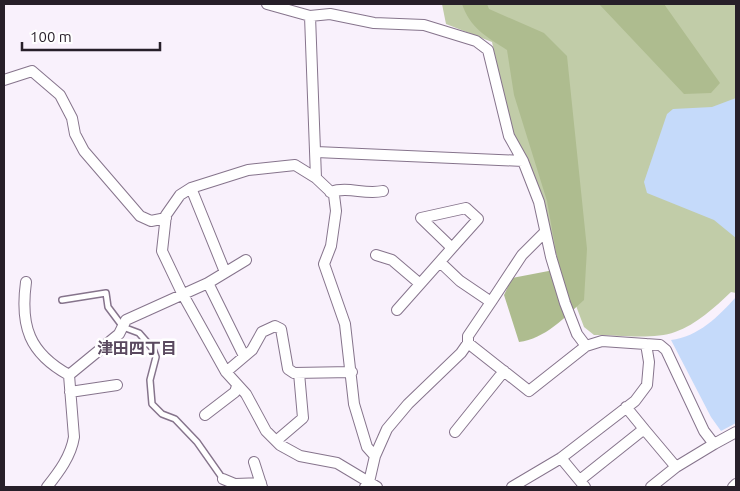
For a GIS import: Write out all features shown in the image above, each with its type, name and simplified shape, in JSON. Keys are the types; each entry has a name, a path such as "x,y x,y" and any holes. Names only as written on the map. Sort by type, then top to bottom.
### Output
{"street":[{"path":"267,4 310,16 330,14 374,23 424,25 483,45 488,50 509,136 523,161 539,202 545,232 565,303 577,334 586,346"},
{"path":"310,16 316,178"},
{"path":"4,80 32,71 60,95 72,118 75,134 84,151 140,216 151,220 166,218"},
{"path":"316,152 523,161"},
{"path":"375,456 367,446 354,404 352,372 344,324 324,264 331,246 336,210 334,195 316,178 294,165 248,170 191,188 180,195 166,218 162,251 182,293 226,372 246,394 266,431 276,441 300,456 337,462 370,485 375,456 387,429 408,404 461,353 468,343 468,336 522,255 545,232"},
{"path":"191,188 226,272"},
{"path":"330,192 344,188 369,194 383,191"},
{"path":"396,310 440,262 478,219 466,208 421,218 452,248"},
{"path":"376,255 392,260 419,284"},
{"path":"48,487 61,469 72,447 74,437 69,375 74,369 115,337 126,320 182,293 208,283 246,260"},
{"path":"440,262 460,281 491,302"},
{"path":"26,282 23,305 27,332 39,353 50,365 69,375"},
{"path":"208,283 244,356"},
{"path":"226,372 252,350 262,332 275,326 281,329 288,369 299,373 352,372"},
{"path":"468,343 529,391 586,346 602,341 660,345 666,350 704,431 714,444"},
{"path":"512,487 561,458 626,407 647,385 649,362 646,344"},
{"path":"454,432 504,371"},
{"path":"276,441 303,418 299,373"},
{"path":"70,392 117,385"},
{"path":"205,415 235,392 237,386"},
{"path":"626,407 676,467"},
{"path":"561,458 582,484 644,429"},
{"path":"651,487 676,467 736,432"},
{"path":"223,478 235,484 261,485 254,462"},
{"path":"733,487 736,484"}],"lane":[{"path":"62,300 106,293 108,307 123,326 139,333 153,349 156,357 150,380 152,404 162,414 175,419 198,442 223,478"}],"green space":[{"path":"442,4 736,4 736,293 731,292 712,310 691,325 675,332 657,336 594,335 584,327 547,229 541,207 540,190 512,135 492,42 446,24"},
{"path":"462,4 487,4 489,9 544,33 567,56 587,249 584,300 546,332 537,337 519,342 504,295 512,278 559,269 547,201 514,95 507,50 474,26"},
{"path":"599,4 664,4 720,83 711,93 684,94"}],"water":[{"path":"736,98 736,238 714,220 647,193 644,182 667,114 673,109 712,107"},
{"path":"736,297 736,423 721,431 711,417 671,340 690,335 699,330 715,318"}],"district":[{"name":"津田四丁目","path":"137,348"}]}
